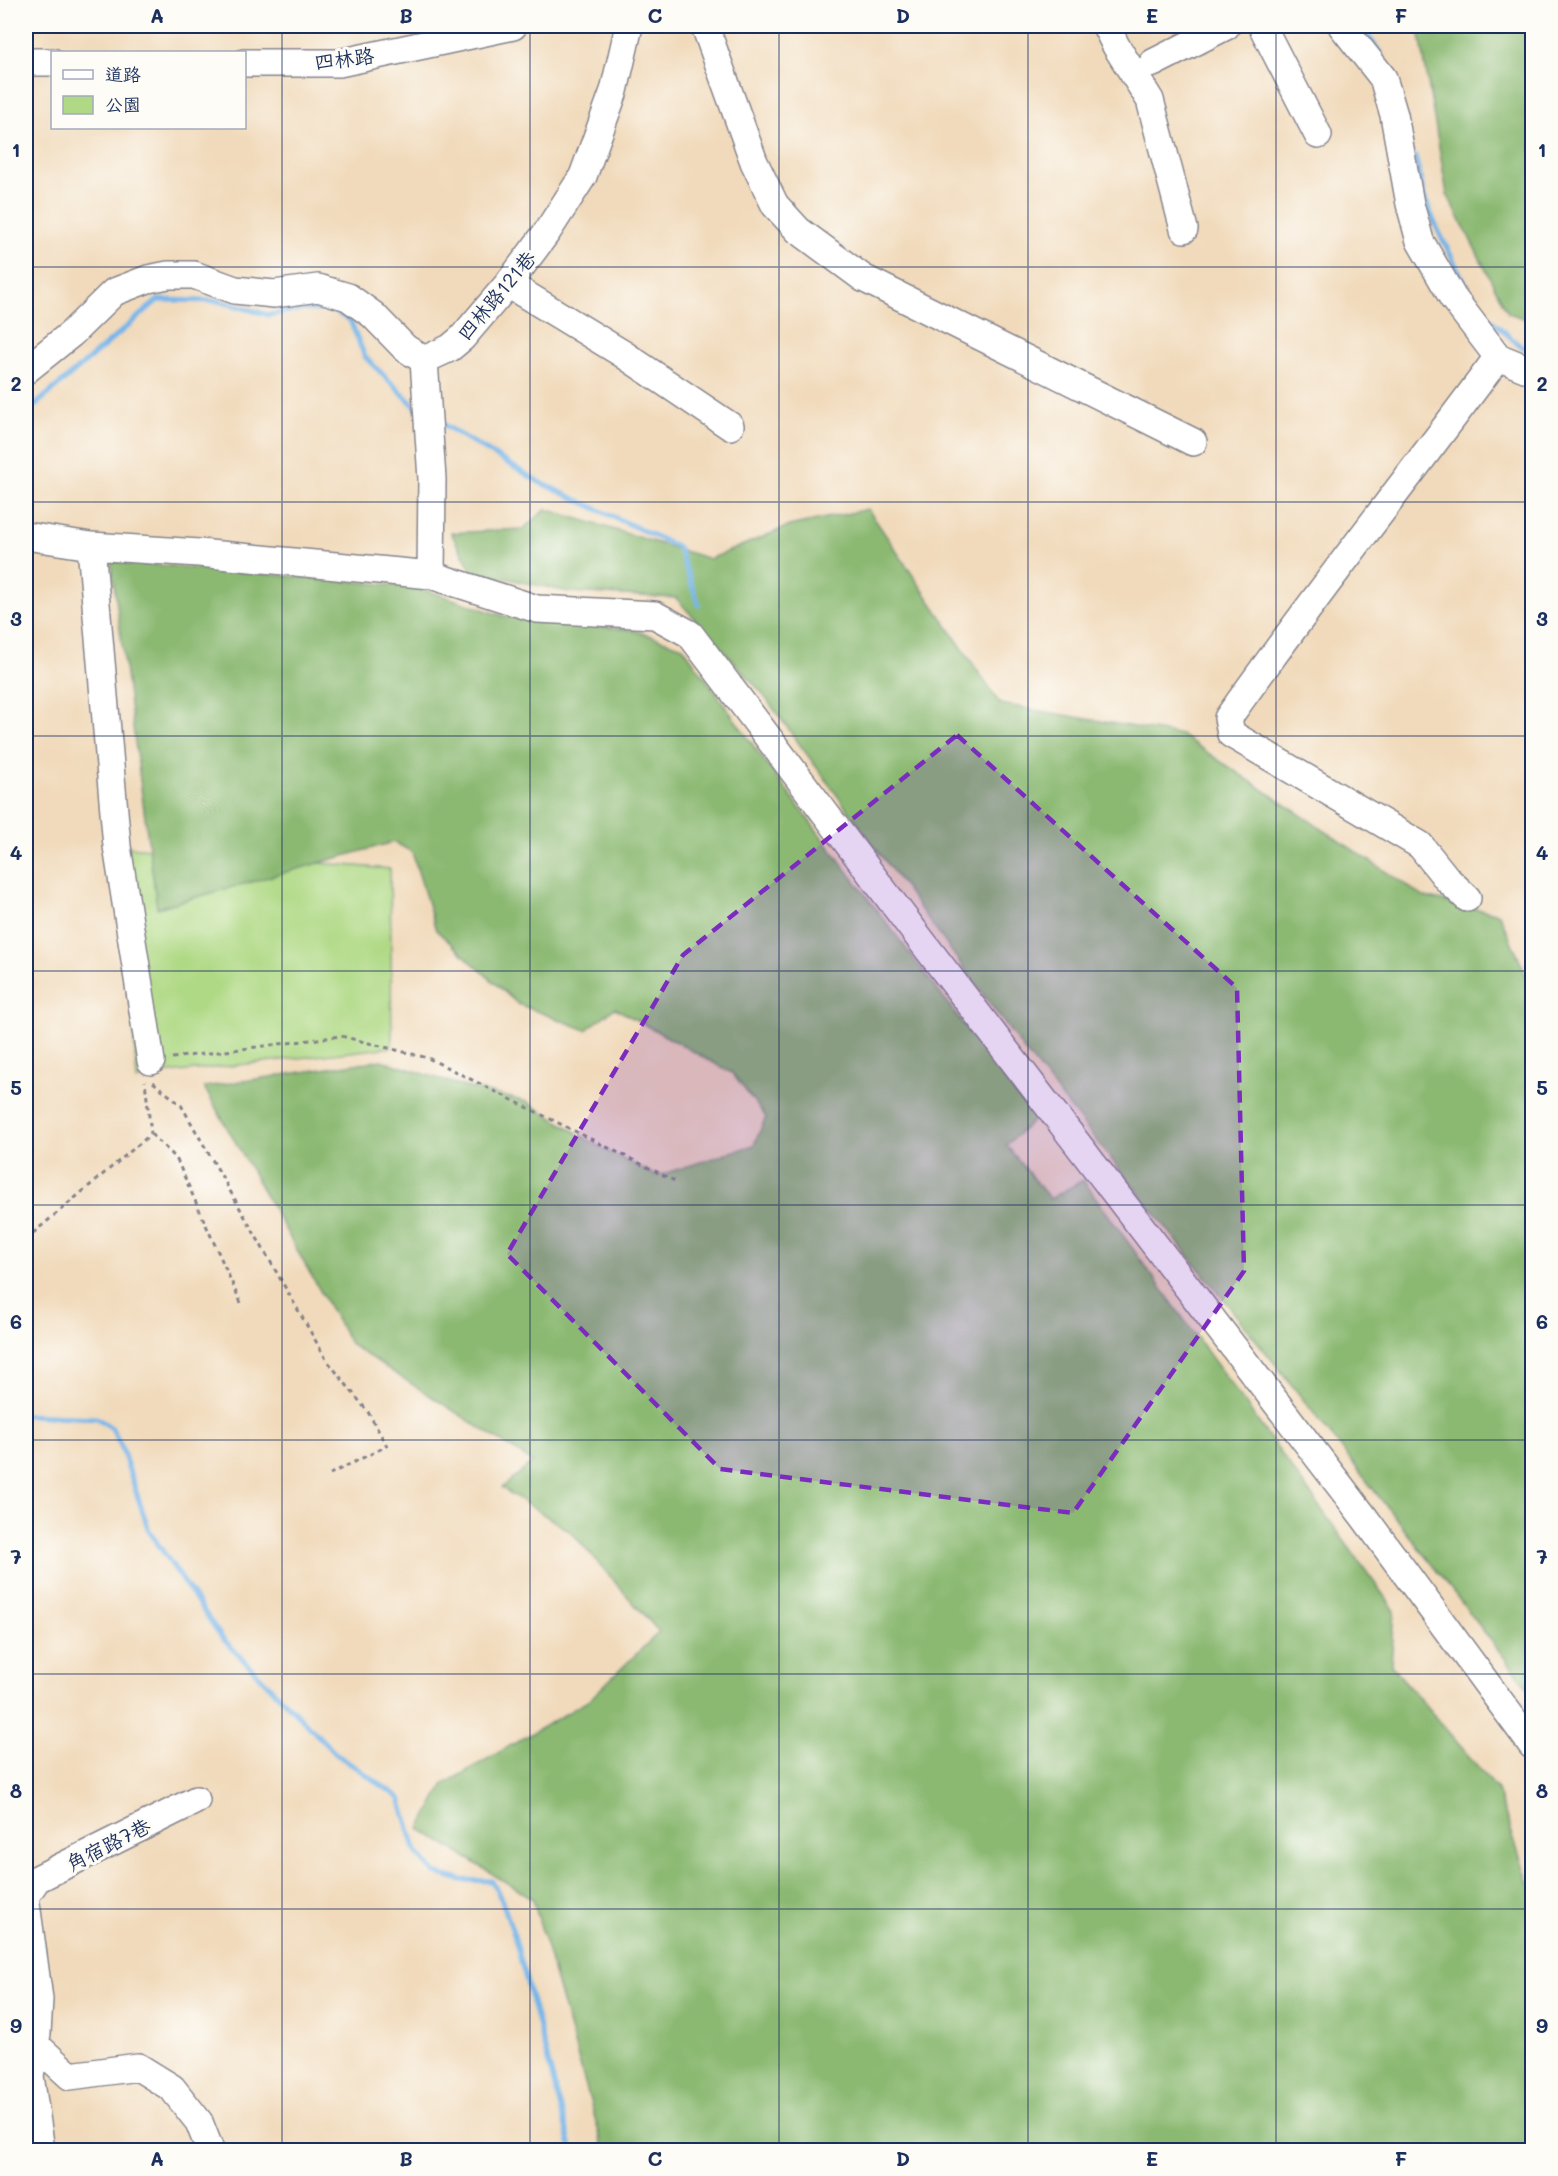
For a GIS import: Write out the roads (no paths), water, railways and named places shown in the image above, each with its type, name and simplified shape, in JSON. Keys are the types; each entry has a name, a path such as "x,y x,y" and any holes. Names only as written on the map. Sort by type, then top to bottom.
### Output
{"street":[{"name":"四林路","path":"246,63 339,63 513,26"},
{"name":"四林路121巷","path":"424,360 450,348 462,338 508,284 547,232 583,176 614,91 629,26"},
{"path":"705,26 754,162 775,204 798,230 863,278 1193,442"},
{"path":"1106,26 1150,100 1184,229"},
{"path":"1153,63 1226,26"},
{"path":"1262,26 1318,135"},
{"path":"1342,26 1383,78 1394,115 1410,204 1420,241 1453,298 1498,357 1533,371"},
{"path":"26,62 51,62"},
{"path":"26,370 71,334 114,292 148,279 168,275 194,275 235,290 274,294 318,288 348,297 373,315 405,348 424,360 432,479 431,575"},
{"path":"508,284 623,354 730,426"},
{"path":"1467,898 1448,880 1420,845 1231,734 1228,718 1276,650 1374,524 1498,357"},
{"path":"26,536 91,546 199,553 431,575 537,609 655,615 690,634 921,941 1364,1517 1533,1745"},
{"path":"91,546 117,846 151,1061"},
{"name":"角宿路7巷","path":"26,1895 37,1880 196,1800"},
{"path":"26,1903 39,1999 30,2076 40,2151"},
{"path":"35,2044 70,2076 138,2067 164,2082 172,2088 199,2122 210,2151"}],"waterway":[{"path":"1361,26 1381,54"},
{"path":"1415,156 1424,196 1435,224 1477,307 1519,345 1532,351"},
{"path":"26,413 158,300 218,301 269,315 302,309 331,310 350,320 365,357 418,409"},
{"path":"436,420 539,482 678,547 699,605"},
{"path":"26,1415 97,1418 112,1428 121,1446 149,1531 222,1638 336,1754 400,1798 416,1852 435,1873 461,1880 492,1881 514,1935 572,2150"}]}
